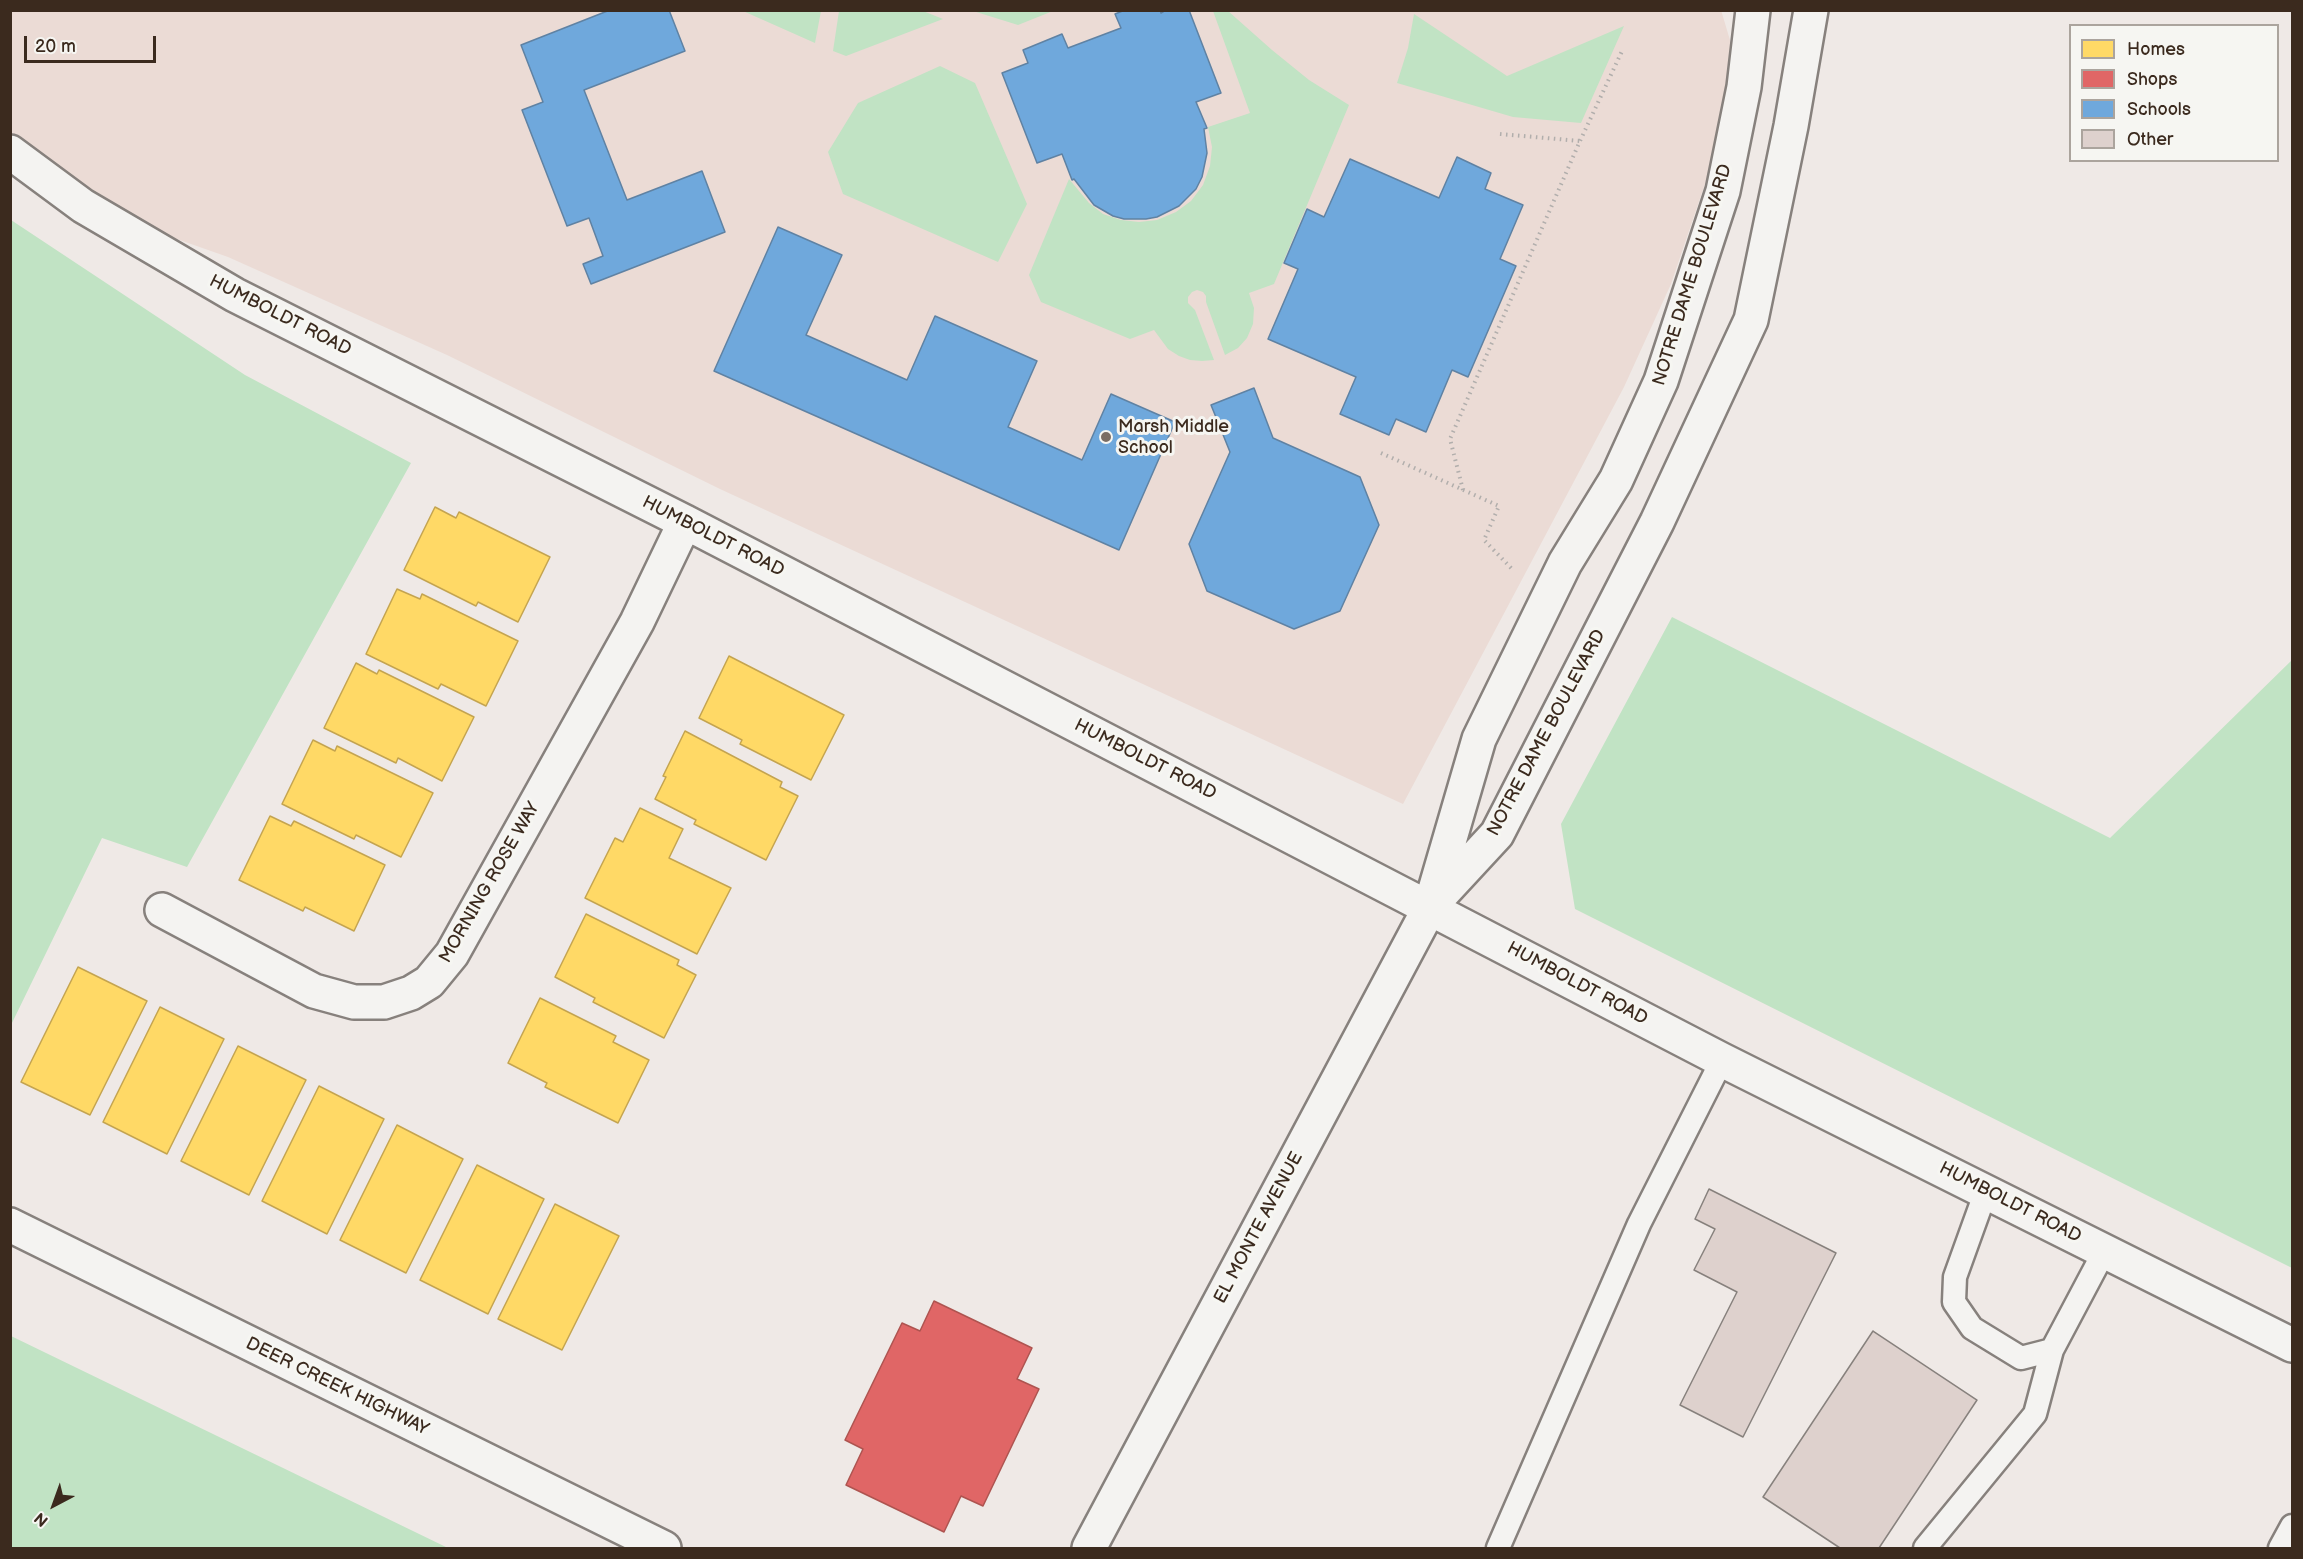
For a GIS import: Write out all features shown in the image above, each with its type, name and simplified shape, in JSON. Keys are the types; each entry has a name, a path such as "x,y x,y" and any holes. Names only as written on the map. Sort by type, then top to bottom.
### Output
{"street":[{"name":"NOTRE DAME BOULEVARD","path":"1430,907 1479,739 1565,563 1616,480 1661,381 1723,191 1744,87 1753,10"},
{"name":"NOTRE DAME BOULEVARD","path":"1430,907 1497,834 1657,522 1751,320 1791,126 1811,10"},
{"name":"HUMBOLDT ROAD","path":"10,152 83,206 235,295 685,522 1722,1060 2105,1250 2292,1346"},
{"name":"MORNING ROSE WAY","path":"162,910 314,992 354,1002 384,1002 411,993 429,982 452,954 638,622 685,522"},
{"name":"EL MONTE AVENUE","path":"1089,1548 1430,907"},
{"name":"DEER CREEK HIGHWAY","path":"10,1225 664,1548"}],"lane":[{"path":"1498,1548 1639,1224 1722,1060"},
{"path":"1986,1191 1955,1277 1954,1302 1972,1328 2021,1358 2052,1350"},
{"path":"1925,1548 2035,1414 2052,1350 2105,1250"},
{"path":"2280,1548 2292,1526"}],"path":[{"path":"1463,490 1450,439 1580,141 1623,49"},
{"path":"1500,134 1580,141"},
{"path":"1381,453 1499,507 1484,540 1513,570"}],"shaded area":[{"name":"Marsh Middle School","path":"11,10 1721,10 1744,87 1706,181 1671,284 1624,387 1403,804 720,489 447,355 228,257 83,206 11,152"}],"green space":[{"path":"743,11 821,11 815,43"},
{"path":"839,11 923,11 943,19 846,56 833,51"},
{"path":"973,11 1053,11 1018,25"},
{"path":"1213,11 1228,11 1309,80 1349,105 1274,284 1249,293 1254,308 1253,324 1247,338 1238,348 1225,355 1206,302 1206,296 1197,290 1188,297 1188,303 1195,310 1214,360 1202,361 1190,360 1168,349 1154,330 1130,339 1041,302 1029,275 1069,179 1089,203 1103,214 1121,220 1139,222 1157,220 1176,212 1191,201 1203,185 1210,166 1212,147 1208,127 1250,113"},
{"path":"1414,14 1507,76 1624,26 1581,123 1513,117 1397,83 1408,48"},
{"path":"940,66 975,83 1027,204 998,262 843,194 828,152 858,103"},
{"path":"11,220 245,375 411,463 187,867 102,838 11,1025"},
{"path":"1672,617 2110,838 2292,660 2292,1268 1575,909 1561,824"},
{"path":"11,1336 448,1548 11,1548"}],"building: Homes":[{"path":"435,507 456,518 459,512 550,557 518,622 478,602 476,606 404,570"},
{"path":"397,589 420,599 422,594 518,641 486,706 441,684 438,689 366,654"},
{"path":"729,656 844,715 811,780 740,744 742,740 699,718"},
{"path":"356,663 377,674 379,670 474,717 442,781 398,758 396,763 324,728"},
{"path":"685,731 782,782 780,787 798,796 766,860 694,824 696,820 655,799 666,777 663,776"},
{"path":"313,740 335,751 337,746 433,793 401,857 356,835 354,839 282,804"},
{"path":"640,808 683,829 669,858 731,888 697,954 585,898 615,838 623,842"},
{"path":"270,816 291,826 294,821 385,865 354,931 305,907 303,911 239,880"},
{"path":"586,914 679,960 677,965 696,975 664,1038 593,1002 595,998 555,977"},
{"path":"78,967 147,1001 90,1115 21,1082"},
{"path":"540,998 616,1036 613,1042 649,1060 618,1123 545,1087 547,1083 508,1063"},
{"path":"160,1007 224,1039 167,1154 103,1122"},
{"path":"238,1046 306,1080 249,1195 181,1161"},
{"path":"319,1086 384,1119 327,1234 262,1201"},
{"path":"397,1125 463,1159 406,1273 340,1240"},
{"path":"477,1165 544,1199 488,1314 420,1280"},
{"path":"555,1204 619,1236 562,1350 498,1319"}],"building: Shops":[{"path":"934,1301 1032,1348 1017,1379 1039,1389 983,1506 961,1496 944,1532 846,1485 863,1449 845,1440 902,1323 920,1331"}],"building: Schools":[{"path":"610,10 669,10 685,51 584,90 627,200 702,171 725,232 591,284 583,264 603,256 589,218 567,226 522,110 543,102 521,45"},
{"path":"1125,10 1160,10 1161,13 1166,10 1189,10 1221,93 1196,102 1207,128 1204,129 1207,153 1202,177 1196,189 1179,206 1157,217 1146,219 1124,219 1113,216 1094,205 1074,179 1072,180 1062,154 1037,163 1002,73 1028,63 1023,50 1062,34 1068,48 1121,28 1115,14"},
{"path":"1457,157 1491,173 1485,189 1523,205 1500,259 1516,266 1468,377 1452,370 1426,432 1396,419 1389,435 1340,414 1356,377 1268,339 1298,269 1284,263 1307,209 1324,217 1350,159 1439,198"},
{"path":"778,227 842,255 806,335 907,380 935,316 1037,361 1008,427 1082,460 1111,394 1175,422 1119,550 714,371"},
{"path":"1254,388 1273,438 1360,477 1379,525 1340,611 1294,629 1207,591 1189,544 1230,452 1211,405"}],"building: Other":[{"path":"1709,1189 1836,1253 1743,1437 1680,1405 1737,1292 1694,1270 1715,1229 1695,1219"},
{"path":"1873,1331 1977,1400 1879,1548 1840,1548 1763,1497"}],"place":[{"name":"Marsh Middle School","path":"1106,437"}]}
